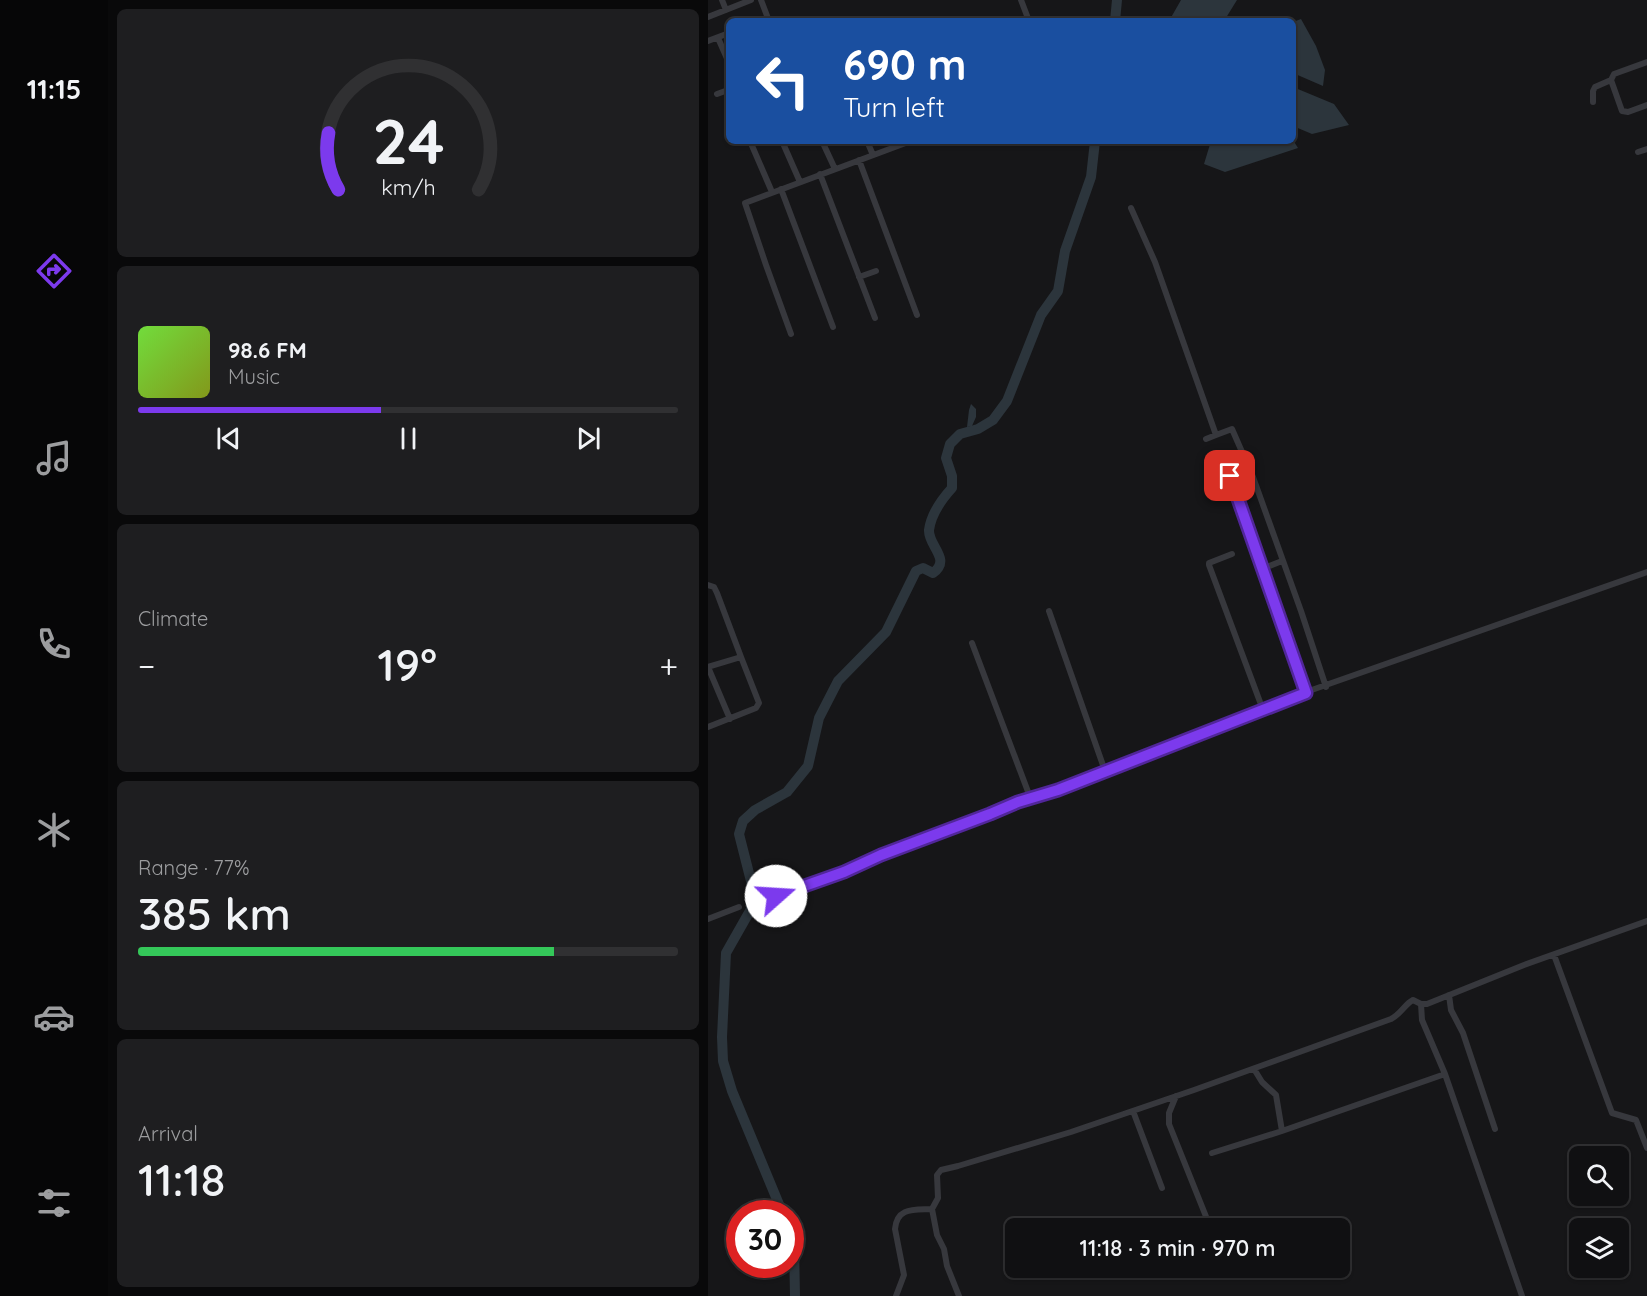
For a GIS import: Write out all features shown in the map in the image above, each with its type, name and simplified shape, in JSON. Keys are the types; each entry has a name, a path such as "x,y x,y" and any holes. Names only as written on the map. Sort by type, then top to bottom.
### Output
{"street":[{"path":"722,0 726,10"},
{"path":"708,17 751,0"},
{"path":"761,0 768,18"},
{"path":"1021,0 1028,18"},
{"path":"708,41 726,34"},
{"path":"718,38 726,56"},
{"path":"1593,102 1595,87 1611,80 1614,75 1647,62"},
{"path":"1611,80 1622,111 1628,112 1647,105"},
{"path":"717,94 726,92"},
{"path":"751,144 772,192"},
{"path":"783,144 800,182"},
{"path":"823,144 835,169"},
{"path":"868,144 873,155"},
{"path":"791,334 745,204 902,144"},
{"path":"1638,152 1647,149"},
{"path":"859,160 917,315"},
{"path":"820,174 875,318"},
{"path":"781,189 833,327"},
{"path":"1131,208 1155,262 1216,435"},
{"path":"859,277 876,272"},
{"path":"1206,439 1232,429 1253,477 1326,687"},
{"path":"1230,476 1306,693"},
{"path":"1232,554 1209,563 1209,565 1263,710"},
{"path":"1264,568 1282,561"},
{"path":"776,896 844,872 881,855 1030,797 1058,790 1306,693 1647,572"},
{"path":"708,585 714,587 717,593 759,705 708,727"},
{"path":"1049,611 1105,771"},
{"path":"972,643 1030,797"},
{"path":"730,718 708,667 741,657"},
{"path":"708,919 739,907"},
{"path":"959,1296 947,1266 932,1209 938,1198 937,1175 942,1170 1071,1132 1254,1069 1391,1019 1397,1016 1410,1001 1427,1004 1647,921"},
{"path":"1554,955 1612,1113 1636,1120 1647,1148"},
{"path":"1449,995 1451,1011 1463,1033 1495,1130"},
{"path":"1421,1004 1422,1020 1445,1074 1522,1296"},
{"path":"1254,1069 1262,1082 1276,1095 1282,1131"},
{"path":"1212,1153 1445,1074"},
{"path":"1176,1096 1169,1113 1169,1124 1207,1218"},
{"path":"1133,1111 1162,1188"},
{"path":"896,1296 904,1275 895,1229 898,1217 904,1212 932,1209"}],"shaded area":[{"path":"1181,0 1237,0 1226,18 1171,18"},
{"path":"1301,19 1316,46 1325,70 1323,86 1296,74 1296,21"},
{"path":"1296,88 1334,104 1349,125 1312,134 1296,127"},
{"path":"1210,144 1296,144 1298,148 1225,172 1204,164"},
{"path":"971,404 976,409 976,417 972,426 967,427 969,410"}],"waterway":[{"path":"1115,18 1117,0"},
{"path":"777,1200 732,1091 723,1061 726,953 751,909 753,889 739,834 743,821 755,810 787,792 808,766 819,718 838,681 886,632 916,571 923,568 933,573 938,568 940,557 929,530 932,519 944,497 952,488 952,476 946,458 950,444 960,434 978,429 993,420 1007,401 1041,315 1058,291 1065,251 1091,177 1095,144"},
{"path":"795,1278 795,1296"}],"route":[{"path":"776,896 844,872 881,855 1030,797 1058,790 1306,693 1230,476"}]}
